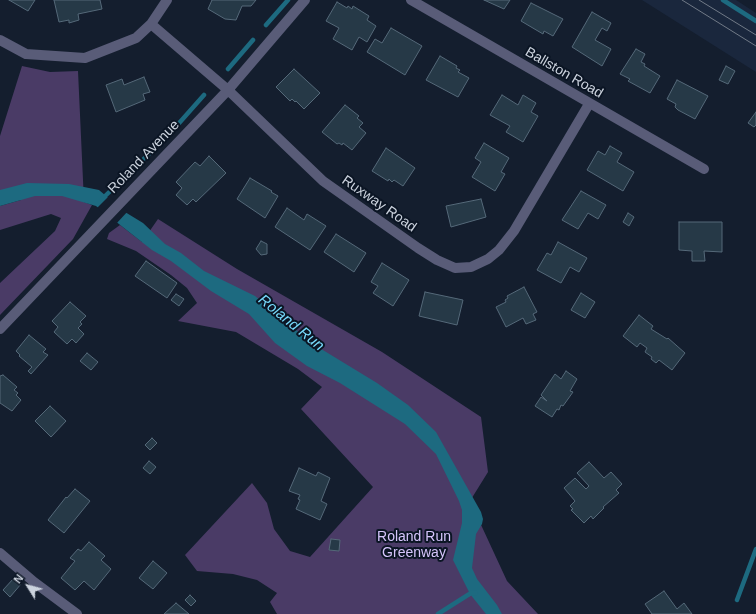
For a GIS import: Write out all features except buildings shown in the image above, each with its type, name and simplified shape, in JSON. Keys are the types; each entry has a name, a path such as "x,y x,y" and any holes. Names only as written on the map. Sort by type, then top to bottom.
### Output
{"street":[{"path":"0,40 26,54 85,58 136,38 151,24 167,0"},
{"name":"Roland Avenue","path":"0,329 228,90 305,0"},
{"name":"Ballston Road","path":"411,0 704,169"},
{"name":"Ruxway Road","path":"151,24 228,90 323,181 418,248 437,260 455,268 471,267 488,259 499,250 514,231 589,104"},
{"path":"0,553 34,582 77,614"}],"shaded area":[{"path":"642,0 736,0 756,13 756,72"},
{"name":"Roland Run","path":"27,183 69,184 99,190 125,212 143,223 165,244 181,253 204,271 255,296 313,344 377,383 408,405 436,432 481,512 483,519 482,524 476,534 472,568 477,579 502,614 486,614 470,594 453,560 462,523 462,510 459,501 436,454 405,424 340,383 307,366 275,343 249,314 211,291 171,261 152,250 96,206 62,196 35,196 0,206 0,190"}],"green space":[{"path":"22,66 50,72 78,71 84,202 92,205 73,239 0,315 0,283 55,231 61,218 51,214 0,230 0,206 21,200 0,198 0,136"},
{"name":"Roland Run Greenway","path":"158,219 237,269 382,352 481,417 488,472 470,501 507,581 538,614 277,614 270,602 277,593 257,580 233,574 197,571 185,555 252,483 267,503 274,529 290,551 310,557 373,487 301,409 322,387 298,369 236,332 178,321 197,303 187,288 136,251 107,239 109,233 120,225 142,242"}],"pier":[{"path":"109,196 128,211 116,224 97,208"}],"waterway":[{"path":"266,25 288,0"},
{"path":"723,0 756,21"},
{"path":"228,69 253,40"},
{"path":"165,139 204,95"},
{"path":"102,199 154,149"},
{"path":"737,600 756,549"},
{"path":"438,614 471,593 476,593"}],"tram line":[{"path":"682,0 756,46"},
{"path":"699,0 756,35"}]}
